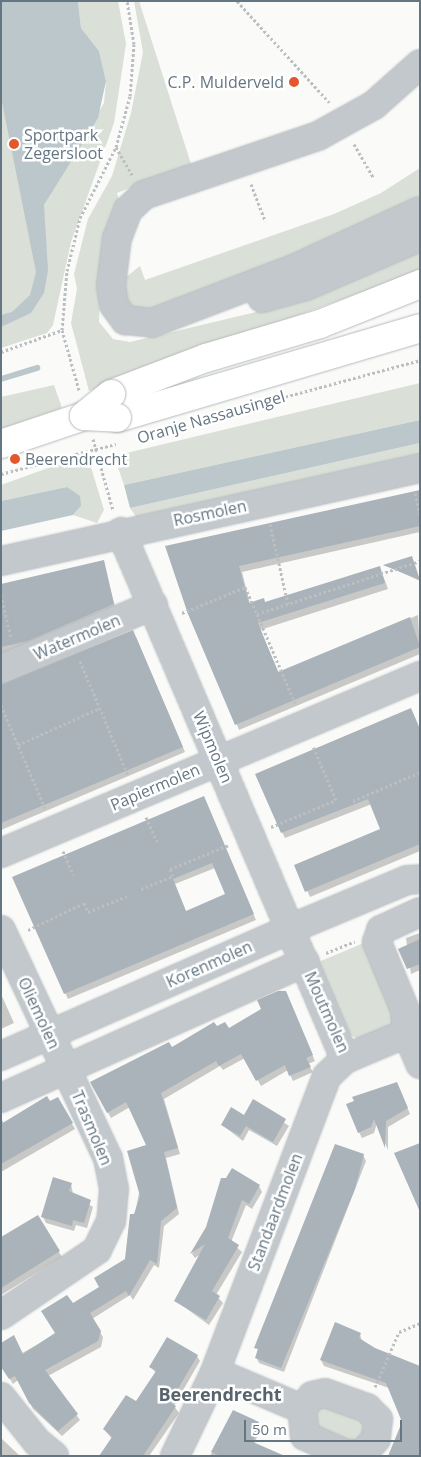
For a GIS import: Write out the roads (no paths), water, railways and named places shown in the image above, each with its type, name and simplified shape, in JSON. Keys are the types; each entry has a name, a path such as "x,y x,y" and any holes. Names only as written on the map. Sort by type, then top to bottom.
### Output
{"main road":[{"name":"Oranje Nassausingel","path":"117,418 206,358 320,324 420,284"},
{"name":"Oranje Nassausingel","path":"1,444 81,417 117,418 420,328"}],"street":[{"path":"420,64 374,105 342,124 244,163 144,196 128,210 117,238 111,286 114,305 125,320 135,324 187,311 246,303 306,286 420,238"},
{"path":"187,311 306,264 420,211"},
{"name":"Rosmolen","path":"1,561 121,532 420,468"},
{"name":"Wipmolen","path":"121,532 305,962"},
{"name":"Watermolen","path":"9,666 71,640 156,614"},
{"name":"Papiermolen","path":"1,853 420,676"},
{"name":"Korenmolen","path":"1,1056 290,929 407,880 420,879"},
{"path":"420,912 381,930 377,942 420,1064"},
{"name":"Oliemolen","path":"4,935 48,1035 67,1068"},
{"path":"1,1098 305,962"},
{"name":"Moutmolen","path":"305,962 345,1059 406,1022"},
{"name":"Standaardmolen","path":"175,1456 215,1372 326,1076 345,1059"},
{"name":"Trasmolen","path":"1,1315 90,1255 111,1220 114,1190 108,1158 67,1068"},
{"path":"215,1372 302,1409"},
{"path":"325,1393 367,1408 378,1419 376,1439 362,1454 346,1454 305,1436 302,1409 312,1396 325,1393"},
{"path":"1,1397 37,1442 54,1456"}],"waterway":[{"path":"1,379 37,368"}],"place":[{"name":"C.P. Mulderveld","path":"294,82"},
{"name":"Sportpark Zegersloot","path":"14,144"},
{"name":"Beerendrecht","path":"15,459"}],"district":[{"name":"Beerendrecht","path":"220,1394"}]}
